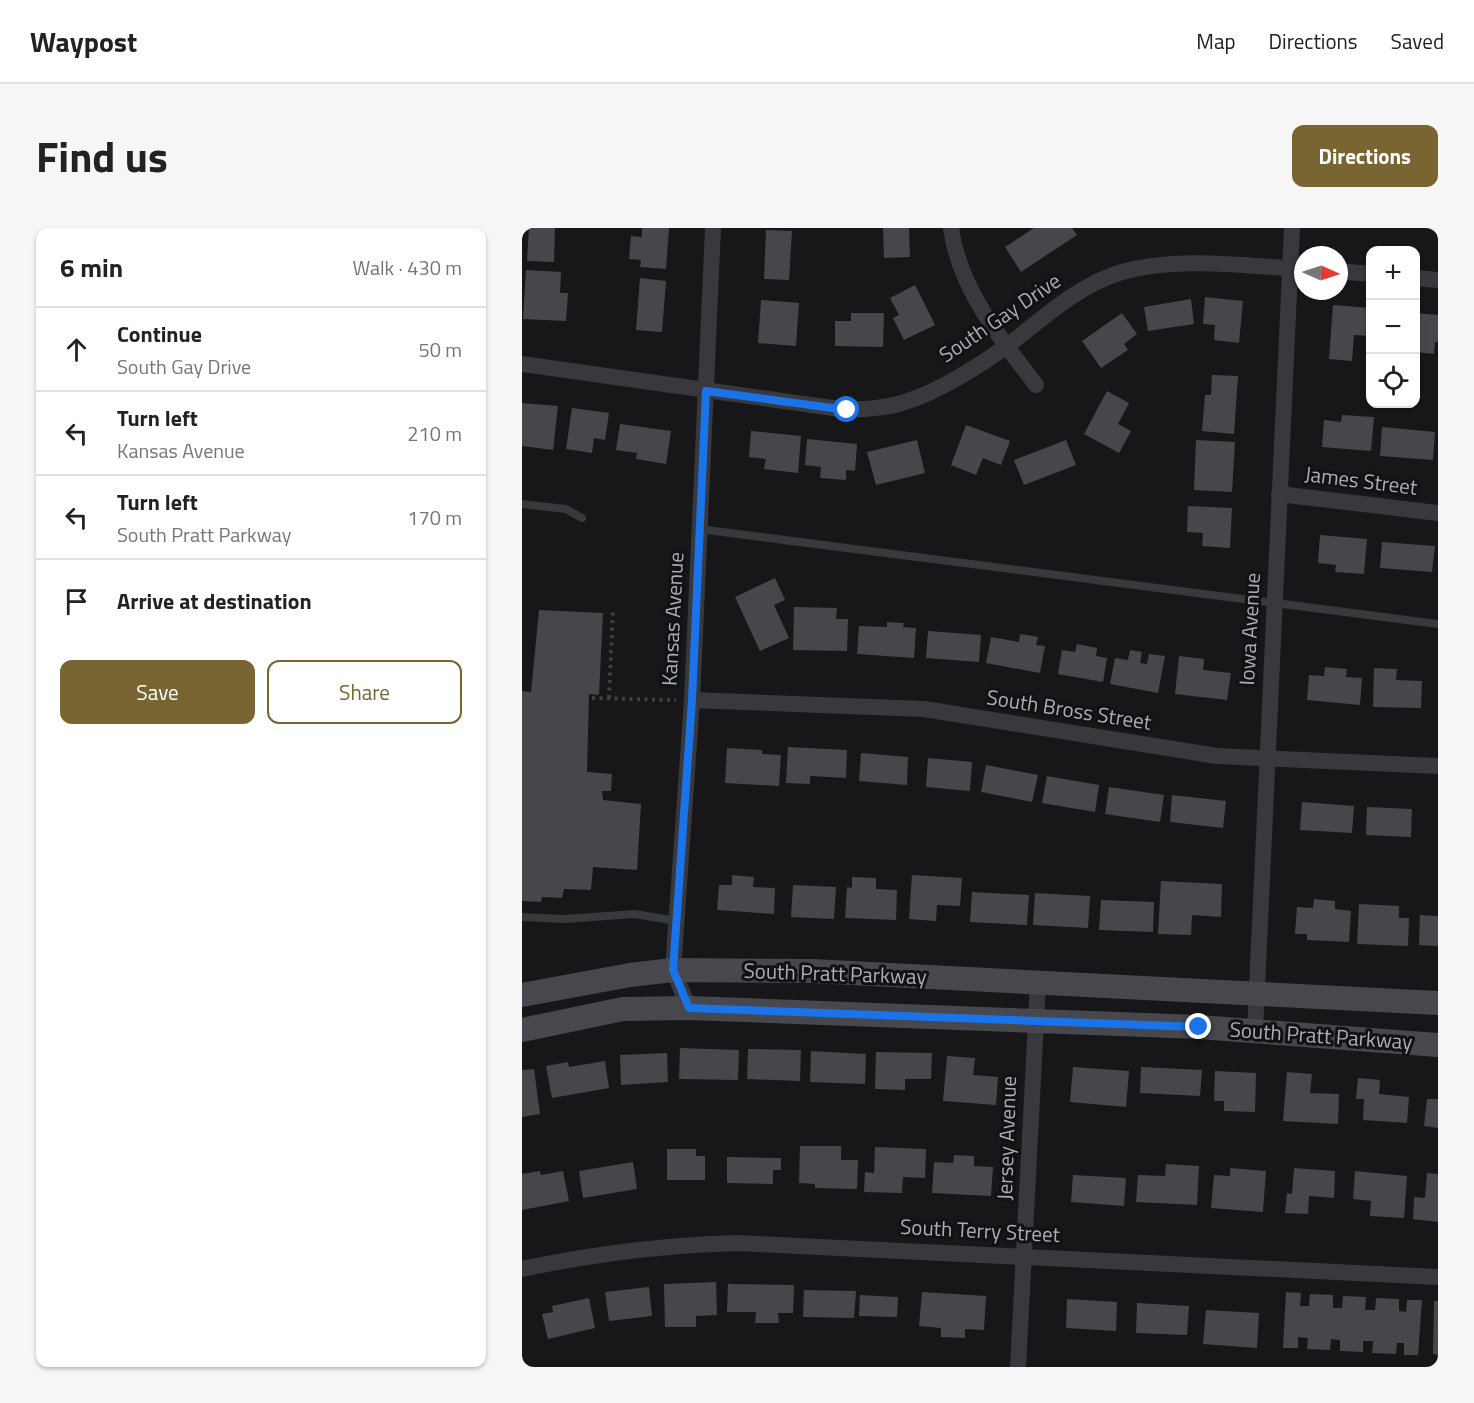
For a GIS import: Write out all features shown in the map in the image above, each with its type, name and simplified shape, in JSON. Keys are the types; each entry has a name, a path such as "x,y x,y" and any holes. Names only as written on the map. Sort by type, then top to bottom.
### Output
{"street":[{"name":"Kansas Avenue","path":"689,1008 673,970 692,700 714,228"},
{"path":"951,228 953,248 968,287 1006,346 1036,385"},
{"name":"Iowa Avenue","path":"1293,228 1295,246"},
{"name":"South Gay Drive","path":"522,364 847,410 877,409 906,402 957,376 1006,346 1082,289 1122,272 1166,263 1294,269"},
{"path":"1348,272 1366,274"},
{"path":"1420,278 1438,280"},
{"name":"Iowa Avenue","path":"1255,1032 1279,494 1295,300"},
{"name":"James Street","path":"1279,494 1438,513"},
{"name":"South Bross Street","path":"692,700 924,709 1117,742 1217,756 1438,766"},
{"name":"South Pratt Parkway","path":"522,995 630,975 673,970 812,971 1438,1003"},
{"name":"Jersey Avenue","path":"1018,1367 1038,983"},
{"name":"South Pratt Parkway","path":"522,1030 623,1009 689,1008 1255,1032 1438,1046"},
{"name":"South Terry Street","path":"522,1269 586,1255 681,1244 737,1243 1438,1276"}],"lane":[{"path":"522,504 566,510 582,518"},
{"path":"699,529 1438,624"},
{"path":"522,917 564,919 635,914 676,921"}],"path":[{"path":"609,698 613,610"},
{"path":"592,698 692,700"}],"building":[{"path":"529,228 555,228 554,262 527,261"},
{"path":"642,228 669,228 666,269 640,267 641,260 629,259 631,236 642,237"},
{"path":"883,228 909,228 910,257 884,258"},
{"path":"1034,228 1072,228 1077,235 1021,272 1005,247"},
{"path":"766,230 792,231 789,280 764,279"},
{"path":"526,270 561,272 560,293 568,293 566,321 523,319"},
{"path":"640,278 666,281 662,332 636,330"},
{"path":"915,285 935,325 904,340 893,318 899,315 890,298"},
{"path":"1205,297 1243,301 1239,343 1214,340 1215,325 1203,324"},
{"path":"1191,299 1194,324 1148,331 1144,307"},
{"path":"761,300 799,303 796,346 758,343"},
{"path":"1333,305 1366,308 1366,336 1354,335 1352,361 1329,359"},
{"path":"851,313 884,313 883,347 835,346 835,321 851,321"},
{"path":"1122,313 1137,334 1124,344 1128,350 1101,368 1082,341"},
{"path":"1420,313 1438,315 1438,342 1435,342 1434,354 1420,352"},
{"path":"1212,375 1238,376 1234,434 1202,431 1205,395 1211,395"},
{"path":"1107,391 1129,403 1118,424 1131,431 1119,453 1084,434"},
{"path":"522,403 558,406 553,450 522,446"},
{"path":"572,408 609,413 605,440 594,438 592,453 566,449"},
{"path":"1342,415 1374,417 1371,451 1322,447 1324,420 1341,422"},
{"path":"620,424 671,431 666,464 636,459 637,453 616,450"},
{"path":"966,425 1010,441 1001,465 983,458 976,475 951,465"},
{"path":"1382,427 1435,432 1433,460 1380,456"},
{"path":"751,431 801,436 798,473 764,469 766,459 749,457"},
{"path":"807,439 857,444 855,471 846,470 846,480 820,478 821,467 805,465"},
{"path":"917,440 925,473 876,485 867,452"},
{"path":"1066,440 1076,465 1024,485 1014,460"},
{"path":"1196,440 1235,442 1232,492 1194,490"},
{"path":"1188,506 1232,508 1230,548 1202,546 1203,533 1187,532"},
{"path":"1320,535 1367,539 1364,574 1335,572 1336,565 1318,563"},
{"path":"1382,542 1435,546 1432,572 1380,568"},
{"path":"775,578 785,600 774,605 789,638 760,651 735,597"},
{"path":"794,607 837,608 836,619 848,619 847,651 793,650"},
{"path":"539,610 603,613 599,695 589,694 587,772 612,774 611,791 602,791 603,800 641,804 637,870 593,867 591,890 564,889 562,898 542,897 541,902 522,901 522,691 531,692"},
{"path":"887,622 904,623 903,627 916,628 914,658 857,654 859,626 887,627"},
{"path":"928,631 981,635 979,662 926,658"},
{"path":"1020,634 1038,637 1036,645 1045,646 1040,673 986,663 991,637 1019,642"},
{"path":"1077,644 1097,648 1096,656 1107,658 1103,682 1058,674 1062,650 1075,652"},
{"path":"1130,650 1142,652 1140,663 1147,664 1149,654 1165,656 1158,693 1110,684 1115,658 1128,660"},
{"path":"1179,656 1204,659 1203,670 1231,673 1227,700 1175,694"},
{"path":"1325,667 1347,669 1346,677 1362,678 1360,705 1307,700 1309,675 1324,676"},
{"path":"1374,668 1397,669 1396,680 1422,681 1421,708 1373,707"},
{"path":"788,747 847,750 846,778 810,776 810,784 786,783"},
{"path":"727,748 762,750 762,754 781,755 779,786 725,783"},
{"path":"861,753 908,757 907,785 859,781"},
{"path":"928,758 972,762 970,791 926,787"},
{"path":"986,765 1038,775 1032,802 981,792"},
{"path":"1047,776 1099,785 1095,812 1042,803"},
{"path":"1109,787 1164,795 1160,822 1105,814"},
{"path":"1172,795 1226,801 1223,828 1170,822"},
{"path":"1302,802 1354,806 1352,833 1300,830"},
{"path":"1367,807 1412,809 1411,837 1366,835"},
{"path":"732,875 754,877 753,887 775,888 774,914 717,910 719,885 732,885"},
{"path":"912,875 962,878 960,906 937,905 936,921 909,919"},
{"path":"852,877 876,878 876,889 897,890 896,920 845,918 847,887 852,888"},
{"path":"1161,881 1222,884 1221,917 1192,915 1191,935 1158,934"},
{"path":"793,885 836,887 834,919 791,917"},
{"path":"972,892 1029,895 1027,925 970,922"},
{"path":"1035,893 1090,896 1088,928 1033,925"},
{"path":"1314,899 1335,901 1335,909 1351,911 1349,942 1307,940 1307,934 1295,934 1297,907 1313,908"},
{"path":"1101,900 1154,902 1153,932 1099,930"},
{"path":"1359,904 1399,906 1399,918 1409,918 1408,946 1357,944"},
{"path":"1420,915 1438,916 1438,946 1419,945"},
{"path":"680,1048 739,1050 738,1080 679,1079"},
{"path":"748,1049 801,1050 800,1081 747,1079"},
{"path":"811,1051 866,1054 865,1084 810,1082"},
{"path":"876,1052 932,1053 931,1079 905,1079 905,1090 875,1089"},
{"path":"667,1053 668,1082 621,1085 620,1055"},
{"path":"947,1056 975,1058 973,1075 998,1077 996,1105 943,1101"},
{"path":"605,1061 609,1088 552,1098 546,1066 568,1062 569,1067"},
{"path":"1073,1067 1129,1071 1126,1107 1070,1102"},
{"path":"1141,1067 1202,1070 1200,1096 1140,1093"},
{"path":"534,1069 540,1114 522,1117 522,1070"},
{"path":"1215,1071 1256,1073 1255,1112 1224,1111 1224,1101 1214,1101"},
{"path":"1287,1072 1312,1074 1310,1093 1339,1094 1338,1124 1283,1121"},
{"path":"1358,1078 1380,1080 1379,1094 1409,1097 1407,1123 1363,1120 1364,1099 1356,1099"},
{"path":"1427,1099 1438,1099 1438,1128 1424,1126"},
{"path":"800,1146 841,1146 841,1160 858,1160 857,1189 815,1188 815,1184 799,1183"},
{"path":"875,1147 926,1149 925,1178 903,1177 902,1193 864,1192 865,1172 874,1173"},
{"path":"667,1149 696,1149 696,1156 705,1156 705,1180 667,1180"},
{"path":"954,1155 974,1156 974,1166 993,1167 991,1196 932,1193 934,1162 953,1163"},
{"path":"727,1157 781,1158 781,1170 773,1170 773,1184 727,1183"},
{"path":"633,1162 637,1189 583,1198 579,1171"},
{"path":"1166,1164 1199,1166 1197,1205 1136,1202 1138,1175 1165,1176"},
{"path":"1230,1168 1266,1171 1263,1212 1211,1208 1214,1175 1230,1176"},
{"path":"1294,1168 1335,1171 1334,1198 1309,1196 1308,1214 1285,1213 1287,1193 1292,1194"},
{"path":"540,1171 541,1175 563,1171 569,1201 522,1210 522,1174"},
{"path":"1355,1171 1407,1176 1404,1218 1370,1216 1371,1201 1353,1199"},
{"path":"1427,1173 1438,1174 1438,1222 1413,1219 1414,1197 1425,1198"},
{"path":"1073,1175 1126,1178 1124,1206 1071,1202"},
{"path":"716,1282 717,1315 696,1316 696,1327 665,1327 664,1284"},
{"path":"728,1284 794,1285 793,1313 778,1313 779,1323 755,1323 756,1312 727,1312"},
{"path":"649,1287 652,1316 609,1321 605,1292"},
{"path":"804,1290 856,1291 854,1318 803,1317"},
{"path":"922,1292 986,1296 984,1330 965,1329 965,1338 941,1337 941,1328 919,1326"},
{"path":"1286,1292 1301,1293 1300,1306 1309,1306 1310,1294 1333,1295 1333,1308 1342,1308 1343,1296 1366,1297 1365,1310 1375,1310 1376,1298 1399,1299 1399,1311 1406,1312 1407,1300 1422,1300 1418,1355 1404,1355 1404,1343 1397,1343 1396,1354 1372,1353 1373,1341 1363,1341 1363,1352 1340,1351 1340,1340 1331,1339 1330,1350 1307,1349 1308,1338 1298,1337 1298,1348 1283,1348"},
{"path":"860,1295 898,1297 897,1317 859,1316"},
{"path":"589,1298 595,1328 548,1339 542,1314 553,1312 552,1306"},
{"path":"1067,1299 1117,1302 1116,1331 1066,1328"},
{"path":"1434,1301 1438,1301 1438,1355 1433,1354"},
{"path":"1137,1303 1189,1306 1187,1335 1136,1333"},
{"path":"1206,1310 1259,1313 1257,1348 1203,1344"}],"route":[{"path":"847,410 706,391 692,700 673,970 689,1008 1199,1027"}]}
